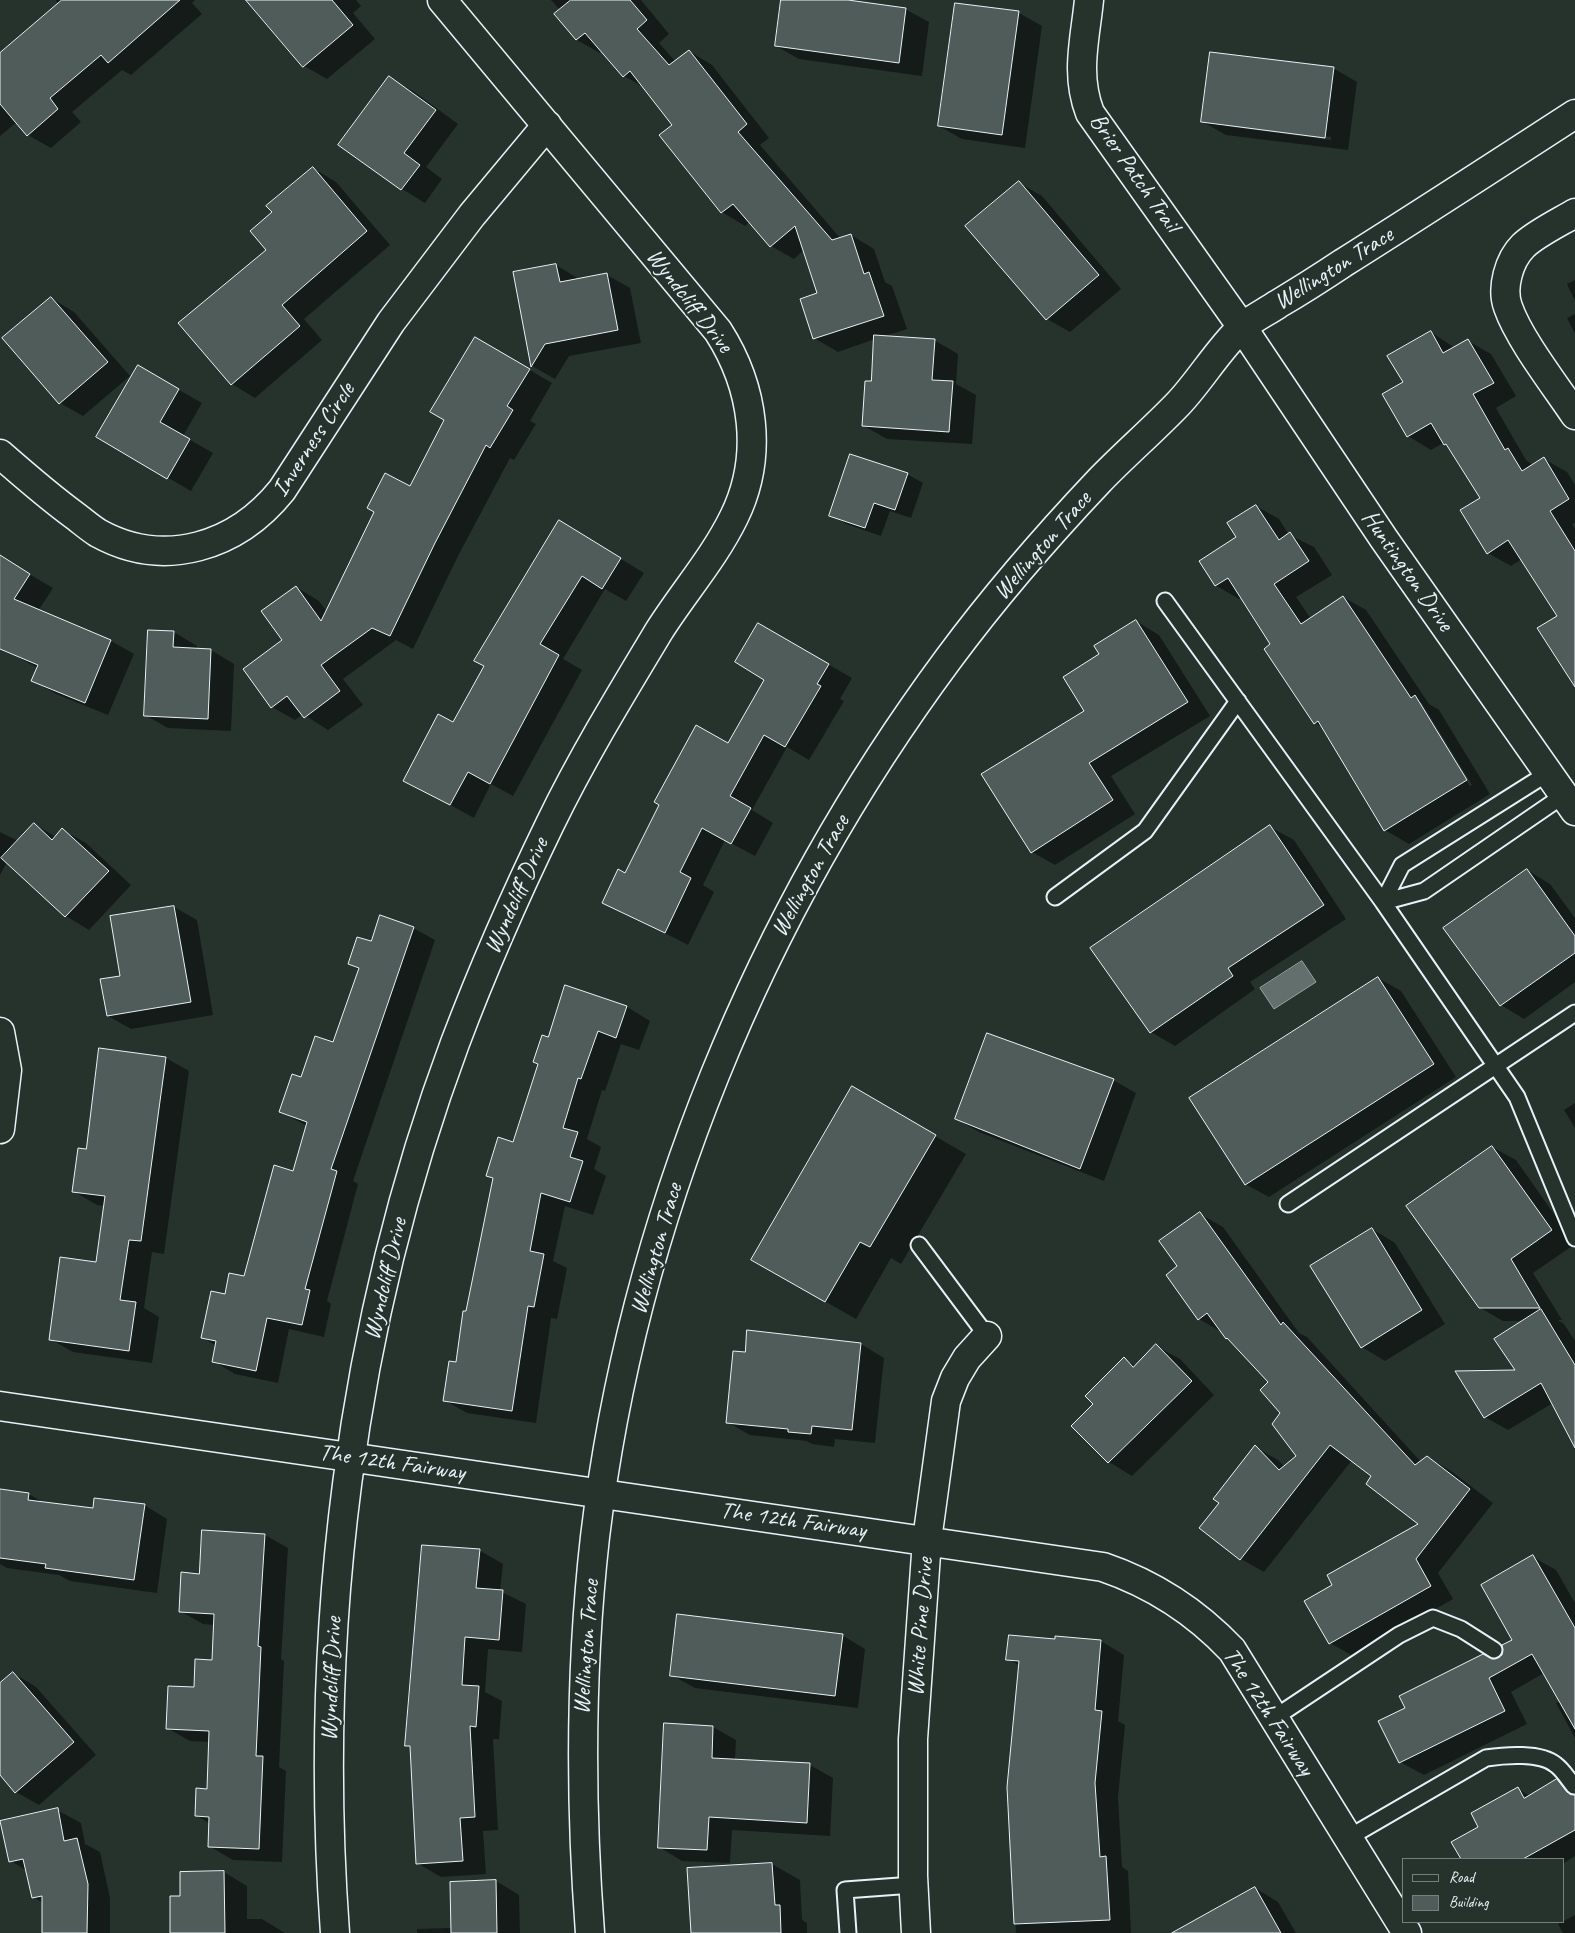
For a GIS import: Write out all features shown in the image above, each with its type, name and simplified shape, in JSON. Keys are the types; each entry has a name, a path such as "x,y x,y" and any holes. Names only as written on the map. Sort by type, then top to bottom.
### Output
{"street":[{"name":"Wyndcliff Drive","path":"336,1933 330,1841 329,1718 336,1579 350,1457 371,1341 402,1213 425,1133 454,1045 500,931 552,820 610,712 734,516 749,473 752,428 747,392 730,350 718,331 442,0"},
{"name":"Brier Patch Trail","path":"1089,0 1081,71 1082,93 1090,113 1242,327"},
{"name":"Wellington Trace","path":"590,1933 584,1855 582,1740 587,1625 601,1494 620,1386 648,1273 681,1163 730,1038 770,951 824,849 884,750 950,656 1004,588 1100,480 1182,400 1242,327 1575,114"},
{"name":"Inverness Circle","path":"0,454 39,489 98,533 135,547 183,550 221,540 249,524 267,509 282,490 392,322 472,215 547,125"},
{"path":"1575,213 1523,246 1511,263 1506,284 1507,305 1516,324 1575,415"},
{"name":"Huntington Drive","path":"1242,327 1384,539 1569,803"},
{"path":"0,1032 7,1070 0,1129"},
{"name":"White Pine Drive","path":"916,1933 913,1885 914,1739 927,1540 946,1401 955,1378 967,1358 987,1336"},
{"name":"The 12th Fairway","path":"0,1406 927,1540 1103,1567 1124,1574 1164,1594 1200,1619 1232,1650 1407,1933"}],"lane":[{"path":"1164,600 1384,902 1516,1097 1575,1238"},
{"path":"1055,897 1145,831 1238,701"},
{"path":"1384,902 1402,865 1548,773"},
{"path":"1384,902 1424,891 1569,803"},
{"path":"1288,1204 1575,1013"},
{"path":"919,1245 987,1336"},
{"path":"1274,1718 1399,1636 1433,1618 1461,1628 1494,1650"},
{"path":"1348,1838 1486,1758 1507,1754 1535,1757 1555,1764 1574,1786"},
{"path":"848,1933 844,1890 913,1885"}],"shaded area":[{"path":"1302,961 1316,982 1274,1009 1260,988"}],"building":[{"path":"62,0 180,0 108,63 101,55 50,98 58,109 27,136 0,104 0,53"},
{"path":"246,0 332,0 353,25 303,67"},
{"path":"571,0 630,0 647,20 637,29 669,65 689,50 747,124 738,132 832,240 851,234 864,274 869,272 884,316 813,339 800,299 817,293 795,226 770,247 733,204 721,213 659,135 672,125 630,71 623,77 585,33 576,40 554,14"},
{"path":"781,0 848,0 906,8 899,63 775,46"},
{"path":"955,3 1019,11 1002,135 938,126"},
{"path":"1210,52 1334,67 1325,138 1201,122"},
{"path":"389,76 436,110 404,153 420,165 401,190 338,145"},
{"path":"313,167 367,231 282,305 300,326 231,385 178,323 266,250 250,231 272,212 266,206"},
{"path":"1019,181 1099,275 1046,320 965,226"},
{"path":"556,264 560,282 607,273 618,330 545,344 531,367 513,272"},
{"path":"51,297 108,362 59,404 2,338"},
{"path":"1431,331 1443,353 1468,339 1494,383 1473,394 1505,450 1508,448 1522,471 1544,457 1569,499 1550,511 1575,551 1575,687 1537,628 1557,616 1508,540 1487,554 1460,510 1480,498 1446,444 1444,445 1431,423 1407,437 1382,394 1403,382 1387,356"},
{"path":"874,335 935,339 932,380 953,381 949,432 862,426 865,381 871,381"},
{"path":"475,337 530,369 507,406 513,410 490,448 486,445 435,543 390,636 372,628 321,665 340,691 304,718 287,696 271,708 243,669 282,640 261,611 296,586 321,621 374,512 367,508 385,473 410,486 444,420 430,412"},
{"path":"138,365 179,389 160,422 190,439 167,479 96,437"},
{"path":"850,454 908,473 895,510 874,503 865,528 829,516"},
{"path":"1256,505 1279,540 1290,532 1309,561 1274,584 1301,624 1343,596 1411,698 1415,695 1467,780 1384,831 1318,721 1314,724 1264,649 1270,644 1228,578 1215,586 1199,561 1236,537 1227,523"},
{"path":"559,520 621,558 602,589 582,576 540,644 559,655 490,784 468,772 450,805 403,781 438,714 453,722 484,666 474,661"},
{"path":"0,555 30,574 14,599 111,640 85,703 31,681 38,665 0,649"},
{"path":"1136,620 1188,702 1089,763 1113,800 1031,853 981,774 1084,711 1063,677 1099,654 1094,646"},
{"path":"758,623 829,664 817,684 821,686 785,747 764,735 730,796 751,808 731,844 702,828 680,872 691,878 665,933 602,903 618,869 625,873 659,805 654,802 696,725 728,743 764,680 735,662"},
{"path":"148,630 174,631 173,647 211,649 208,719 144,716"},
{"path":"34,823 52,840 62,828 109,871 65,917 1,858"},
{"path":"1270,825 1324,905 1228,968 1233,976 1150,1033 1090,948"},
{"path":"1527,869 1575,936 1575,953 1500,1006 1443,928"},
{"path":"174,906 191,1002 107,1016 100,979 120,976 110,916"},
{"path":"380,915 414,927 331,1169 337,1171 305,1289 310,1290 302,1325 267,1318 256,1371 212,1362 216,1341 201,1338 211,1291 225,1294 229,1273 244,1276 274,1165 293,1171 307,1122 279,1112 292,1074 301,1077 315,1036 333,1042 359,968 348,964 357,937 371,941"},
{"path":"1378,977 1434,1064 1245,1185 1189,1098"},
{"path":"565,985 627,1006 616,1038 598,1031 581,1079 578,1078 563,1128 578,1132 570,1157 583,1161 570,1202 541,1193 530,1251 544,1254 534,1307 528,1306 512,1411 443,1401 449,1361 456,1362 463,1311 466,1311 493,1178 486,1176 498,1137 513,1142 538,1064 533,1062 542,1035 548,1037"},
{"path":"987,1033 1114,1079 1080,1169 955,1119"},
{"path":"99,1048 166,1057 141,1241 129,1240 120,1300 136,1302 129,1351 49,1340 60,1257 96,1262 105,1196 72,1192 78,1148 86,1149"},
{"path":"852,1086 936,1135 870,1247 860,1242 825,1302 751,1260"},
{"path":"1492,1146 1552,1230 1511,1259 1540,1308 1479,1308 1406,1206"},
{"path":"1200,1212 1281,1325 1283,1322 1415,1465 1427,1456 1470,1489 1416,1559 1431,1586 1329,1644 1304,1601 1332,1585 1327,1575 1418,1524 1366,1484 1371,1476 1330,1445 1240,1560 1199,1528 1219,1503 1213,1499 1255,1445 1279,1470 1296,1456 1272,1424 1280,1413 1260,1390 1268,1382 1226,1339 1207,1313 1198,1320 1166,1275 1177,1266 1159,1241"},
{"path":"1372,1228 1422,1310 1361,1348 1310,1266"},
{"path":"1541,1309 1575,1365 1575,1448 1541,1383 1484,1418 1455,1371 1515,1370 1494,1339"},
{"path":"747,1330 861,1343 852,1430 812,1426 811,1434 788,1432 788,1429 726,1423 733,1351 745,1352"},
{"path":"1156,1344 1192,1381 1108,1463 1071,1426 1093,1404 1085,1396 1124,1357 1133,1367"},
{"path":"0,1489 29,1493 28,1500 93,1508 94,1498 145,1504 134,1580 45,1568 46,1564 0,1558"},
{"path":"202,1530 265,1534 258,1646 261,1647 256,1756 263,1756 259,1849 208,1847 209,1817 195,1816 196,1788 207,1789 209,1731 166,1729 168,1686 194,1687 195,1659 212,1660 214,1614 179,1612 181,1572 199,1574"},
{"path":"422,1545 480,1549 476,1588 503,1590 499,1640 465,1637 462,1685 479,1686 476,1727 470,1726 475,1817 460,1818 463,1861 416,1864 410,1746 405,1746"},
{"path":"1533,1555 1575,1628 1575,1729 1532,1654 1489,1678 1505,1711 1399,1763 1378,1721 1405,1708 1399,1696 1483,1654 1493,1659 1502,1655 1502,1645 1512,1640 1481,1585"},
{"path":"677,1614 843,1634 835,1696 670,1676"},
{"path":"1009,1635 1101,1640 1095,1710 1102,1711 1095,1783 1100,1857 1106,1856 1110,1920 1014,1924 1007,1787 1019,1661 1006,1660"},
{"path":"13,1672 74,1742 15,1793 0,1775 0,1683"},
{"path":"664,1723 713,1726 712,1758 810,1763 807,1823 709,1817 707,1850 658,1848"},
{"path":"1557,1779 1567,1792 1575,1795 1575,1830 1525,1858 1460,1858 1451,1842 1478,1827 1471,1813 1518,1787 1524,1798"},
{"path":"58,1808 64,1841 77,1838 88,1884 87,1933 42,1933 42,1896 32,1898 23,1859 9,1862 0,1821"},
{"path":"772,1863 775,1905 780,1905 781,1933 691,1933 687,1868"},
{"path":"224,1871 225,1933 170,1933 170,1896 180,1896 180,1872"},
{"path":"496,1880 497,1933 451,1933 450,1882"},
{"path":"1255,1887 1281,1933 1172,1933"}]}
